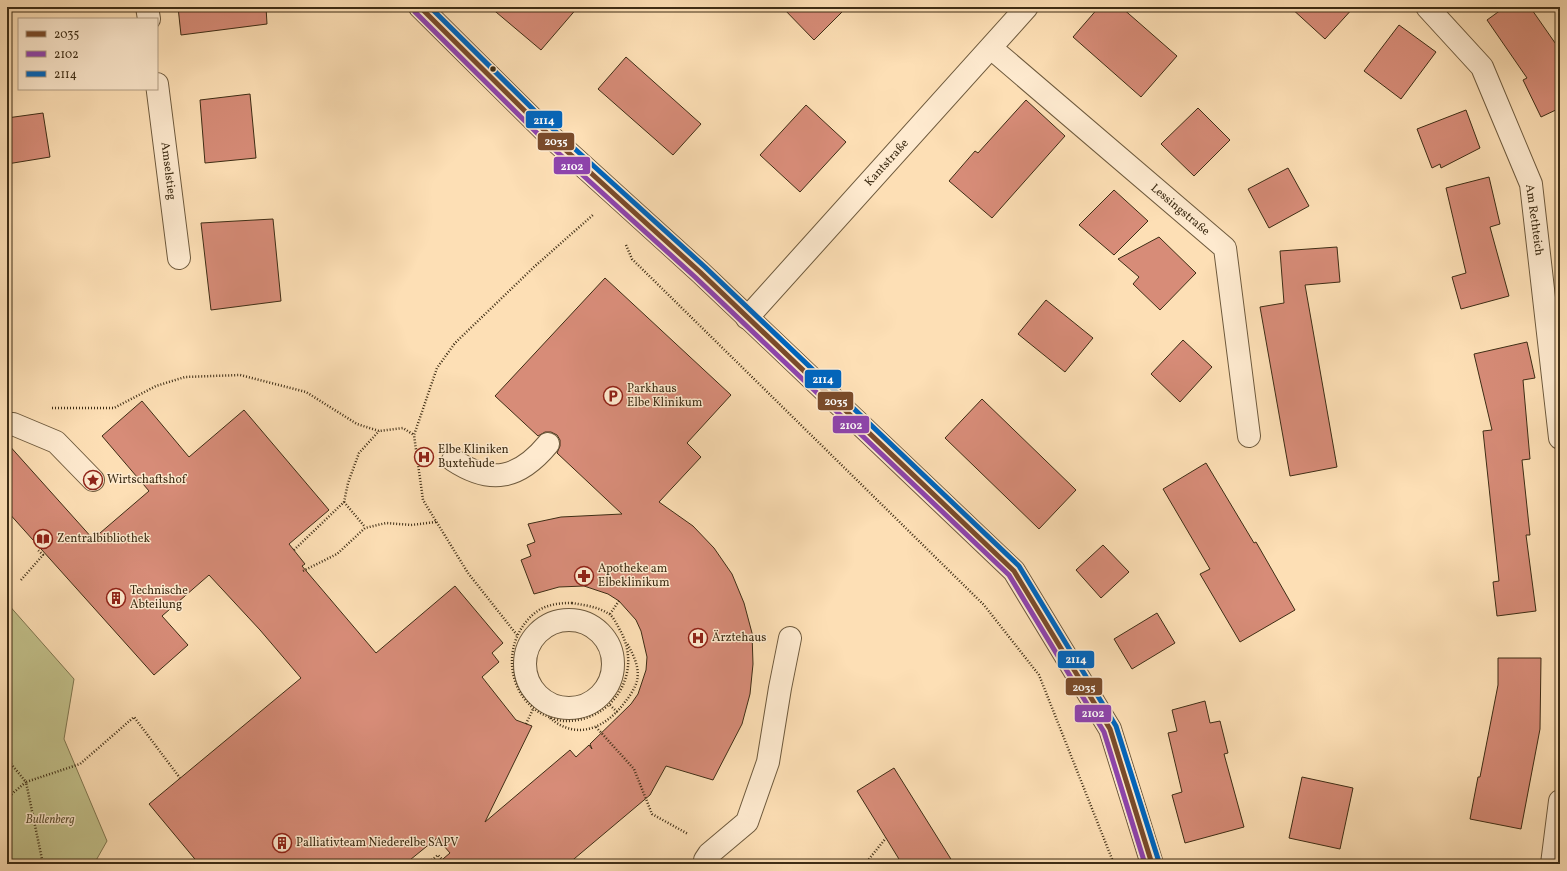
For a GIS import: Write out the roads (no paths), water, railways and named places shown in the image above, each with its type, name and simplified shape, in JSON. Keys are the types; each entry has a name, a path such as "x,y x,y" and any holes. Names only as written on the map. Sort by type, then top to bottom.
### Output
{"street":[{"path":"147,7 149,18"},
{"path":"420,7 549,136 700,272 1014,571 1110,729 1152,864"},
{"name":"Kantstraße","path":"748,318 1027,7"},
{"name":"Am Rethteich","path":"1427,7 1482,67 1531,184 1560,438"},
{"name":"Lessingstraße","path":"991,48 1225,248 1250,436"},
{"name":"Amselstieg","path":"158,90 180,258"},
{"path":"7,424 13,424 56,442 93,480"},
{"path":"453,460 481,474 502,476 522,469 535,459 548,444"},
{"path":"566,620 582,622 597,629 607,642 613,657 613,673 606,688 595,700 580,707 564,708 548,703 531,687 525,671 526,655 532,640 543,628 550,624 566,620"},
{"path":"707,857 747,822 768,762 790,638"},
{"path":"1552,864 1560,801"}],"place":[{"name":"Parkhaus Elbe Klinikum","path":"613,396"},
{"name":"Elbe Kliniken Buxtehude","path":"424,457"},
{"name":"Wirtschaftshof","path":"93,480"},
{"name":"Zentralbibliothek","path":"43,539"},
{"name":"Apotheke am Elbeklinikum","path":"584,576"},
{"name":"Technische Abteilung","path":"116,598"},
{"name":"Ärztehaus","path":"698,638"},
{"name":"Palliativteam Niederelbe SAPV","path":"282,843"}],"park label":[{"name":"Bullenberg","path":"50,820"}]}
